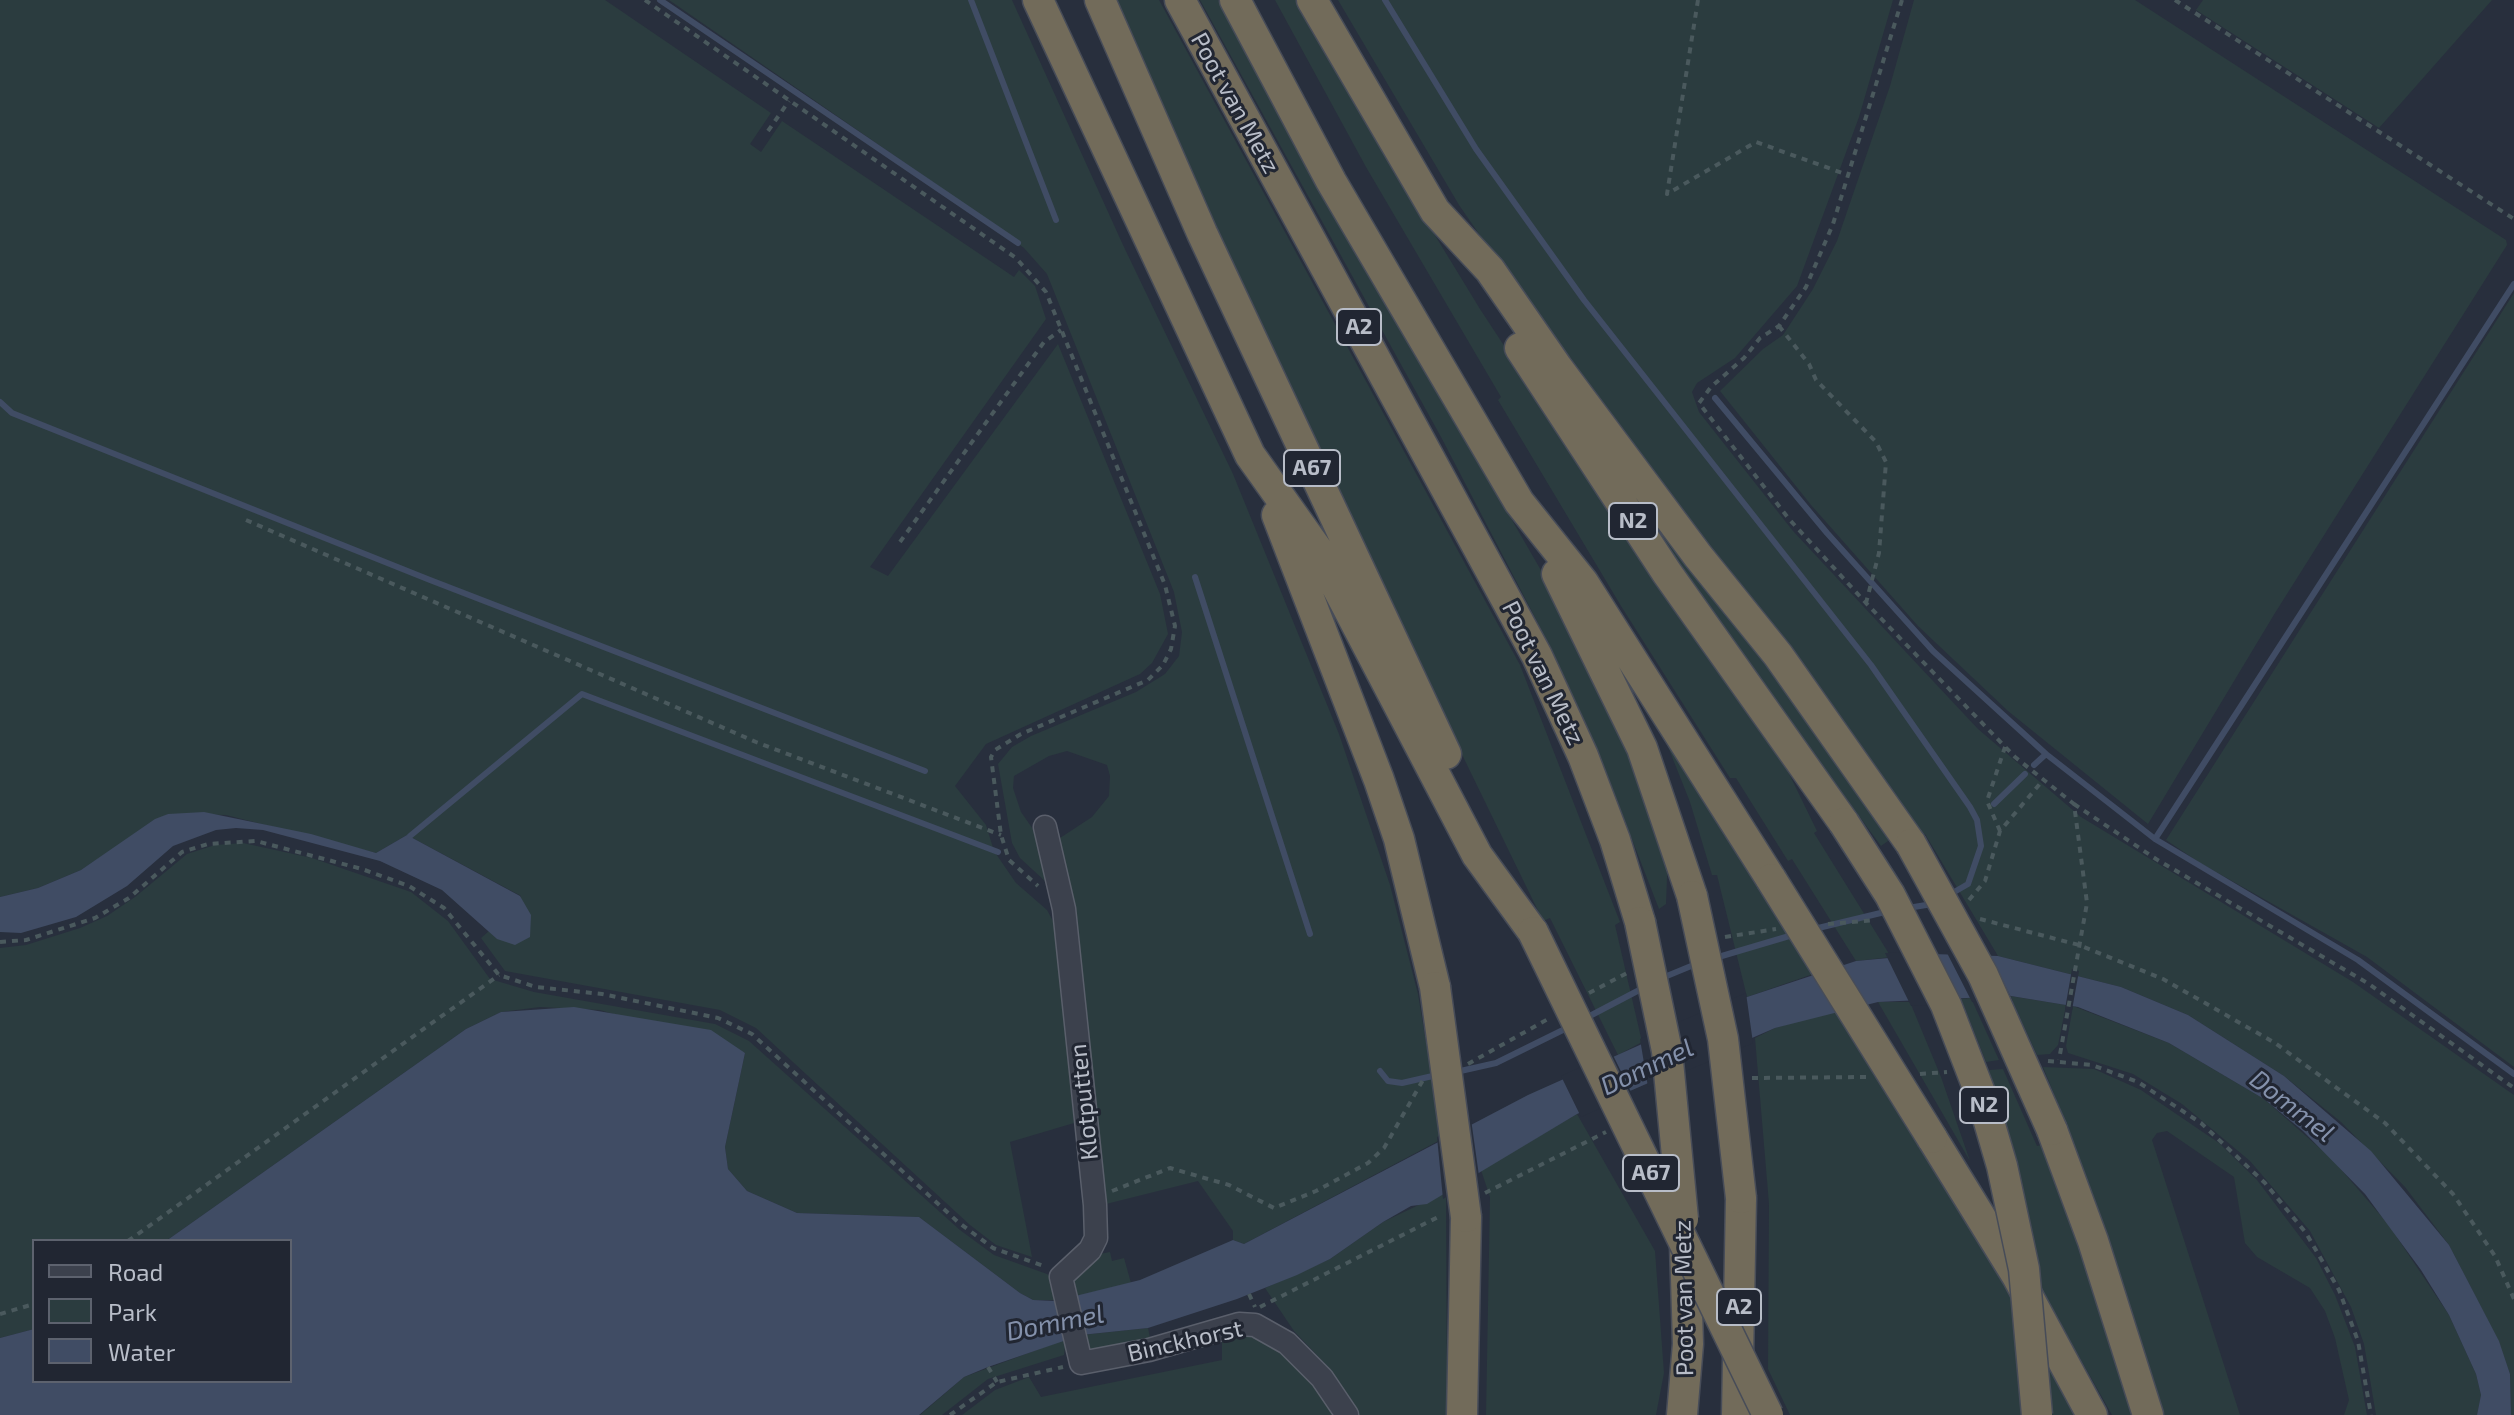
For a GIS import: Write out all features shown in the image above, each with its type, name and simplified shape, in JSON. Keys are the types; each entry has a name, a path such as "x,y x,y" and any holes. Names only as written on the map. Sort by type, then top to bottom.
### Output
{"highway":[{"path":"1038,0 1250,455 1312,599 1403,853 1435,987 1466,1217 1462,1415"},
{"name":"A67","path":"1100,0 1222,276 1533,932 1768,1415"},
{"name":"Poot van Metz","path":"1180,0 1537,656 1583,756 1615,840 1640,922 1667,1051 1683,1219 1688,1344 1682,1415"},
{"name":"A2","path":"1235,0 1331,181 1519,502 1622,700 1672,831 1692,896 1723,1039 1741,1198 1737,1415"},
{"name":"N2","path":"1312,0 1435,211 1667,573 1844,823 1890,895 1946,1005 1982,1098 2002,1166 2024,1269 2037,1415"},
{"path":"1435,211 1490,270 1566,379 1820,712 1911,844 1994,997 2052,1130 2093,1241 2148,1415"},
{"path":"1250,455 1317,549 1477,855 1533,932"},
{"path":"1519,502 1583,582 1771,879 2017,1276 2092,1415"}],"street":[{"name":"Klotputten","path":"1045,827 1064,909 1096,1238 1090,1250 1062,1283"},
{"path":"1062,1283 1079,1356"},
{"name":"Binckhorst","path":"1079,1356 1149,1350 1239,1324 1255,1325 1287,1343 1322,1378 1347,1415"}],"path":[{"path":"645,0 1016,258 1046,292 1173,609 1173,638 1163,665 1148,680 1021,734 995,750 990,765 1001,835 1009,860 1064,909"},
{"path":"1698,0 1667,194 1756,142 1848,175"},
{"path":"1902,0 1833,224 1806,287 1779,326 1760,338 1699,403 1789,519 2005,747 2074,804 2156,859 2369,984 2514,1088"},
{"path":"2175,0 2514,219"},
{"path":"768,131 789,101"},
{"path":"1779,326 1809,364 1816,380 1876,442 1886,462 1879,553 1866,603"},
{"path":"900,542 1044,342 1061,330"},
{"path":"246,520 756,742 1001,835"},
{"path":"2000,831 1987,801 2005,747"},
{"path":"1969,907 1969,898 1985,881 2000,831 2044,779"},
{"path":"2074,804 2087,890 2059,1060 2092,1065 2122,1075 2163,1097 2201,1123 2240,1157 2289,1210 2324,1264 2349,1315 2365,1365 2371,1415"},
{"path":"0,942 40,937 95,918 129,898 182,852 230,840 256,841 306,853 409,886 444,908 499,975 536,987 602,994 718,1018 752,1034 975,1236 1008,1255 1054,1269 1062,1283"},
{"path":"2079,945 2163,979 2275,1043 2385,1123 2453,1194 2495,1256 2514,1299"},
{"path":"131,1239 404,1047 499,975"},
{"path":"1249,1294 1256,1309"},
{"path":"0,1314 32,1305"},
{"path":"950,1415 997,1382 1079,1356"},
{"path":"988,1367 997,1382"}],"green space":[{"path":"0,0 605,0 771,113 750,144 761,152 782,121 1014,277 1019,270 1035,286 1046,319 870,567 888,576 1058,344 1160,594 1168,634 1152,663 1140,674 986,744 955,786 986,825 994,851 1016,883 1047,910 1055,925 1074,1123 1010,1142 1032,1257 996,1245 970,1225 756,1028 720,1010 505,971 481,938 489,931 497,939 521,896 407,835 376,853 226,815 168,814 81,870 38,888 0,897"},
{"path":"669,0 1012,0 1123,245 1233,474 1339,734 1390,885 1418,994 1442,1139 1244,1244 1233,1240 1233,1231 1198,1181 1102,1205 1060,838 1092,817 1109,796 1110,776 1107,765 1067,751 1049,756 1014,776 1013,788 1021,812 1042,842 1046,882 1020,858 1012,843 998,764 1012,747 1031,736 1136,692 1165,674 1179,656 1182,632 1174,592 1047,274 1024,248"},
{"path":"1114,0 1159,0 1520,665 1620,922 1615,925 1642,1042 1618,1055 1550,918 1543,921 1434,697 1214,228"},
{"path":"1200,0 1218,0 1320,187 1580,638 1626,734 1668,852 1666,904 1659,909 1597,749 1552,650 1441,437"},
{"path":"1275,0 1298,0 1386,155 1480,309 1658,580 1777,749 1817,831 1814,833 1891,957 1856,961 1792,859 1788,861 1736,778 1730,778 1621,606 1498,400 1501,397 1366,167"},
{"path":"1338,0 1893,0 1859,117 1797,286 1735,358 1697,383 1692,392 1699,412 1793,531 1978,729 2081,817 2353,982 2514,1095 2514,1415 2511,1415 2510,1374 2499,1342 2449,1245 2405,1187 2341,1122 2284,1076 2188,1015 2121,987 1998,956 1925,834 1922,835 1557,347 1459,205"},
{"path":"1914,0 2135,0 2506,240 2507,245 2275,613 2148,824 2008,711 1918,626 1811,505 1720,391 1763,349 1783,335 1813,289 1837,241 1890,86"},
{"path":"2203,0 2492,0 2379,128 2196,10"},
{"path":"2514,293 2514,1067 2367,957 2200,863 2166,840"},
{"path":"1531,336 1886,821 1888,841 1881,846 1676,567"},
{"path":"1651,704 1813,974 1747,997 1717,875 1712,875 1690,802"},
{"path":"243,843 312,858 411,892 448,921 490,979 534,992 715,1024 749,1041 960,1230 994,1255 1053,1279 1057,1300 1033,1300 1020,1293 919,1217 797,1213 747,1191 728,1169 725,1147 745,1053 600,1010 540,1007 501,1012 466,1029 169,1239 32,1239 32,1330 0,1338 0,948 26,945 107,916 187,854 215,845"},
{"path":"2010,996 2066,1005 2058,1045 2050,1054 2037,1055"},
{"path":"1971,998 1999,1060 1986,1062 1961,999"},
{"path":"1878,1002 1910,1002 1941,1077 1970,1161"},
{"path":"2073,1006 2169,1043 2264,1099 2332,1159 2388,1224 2449,1315 2476,1374 2481,1395 2477,1415 2376,1415 2364,1344 2351,1307 2310,1231 2250,1161 2182,1104 2133,1074 2068,1053 2066,1046"},
{"path":"1834,1010 1978,1234 2080,1415 1790,1415 1768,1369 1769,1204 1755,1038 1775,1028"},
{"path":"2043,1067 2094,1069 2141,1090 2219,1143 2257,1180 2316,1258 2335,1295 2355,1347 2367,1415 2344,1415 2349,1400 2335,1338 2325,1311 2310,1288 2257,1257 2245,1243 2234,1177 2167,1131 2157,1133 2152,1140 2240,1415 2157,1415 2065,1133 2069,1131"},
{"path":"2003,1069 2037,1146 2042,1145 2142,1415 2112,1415 2042,1291 2014,1151 1989,1070"},
{"path":"1577,1114 1655,1251 1664,1373 1656,1415 1486,1415 1490,1197 1481,1170"},
{"path":"1446,1192 1447,1415 1358,1415 1330,1369 1294,1331 1265,1288 1330,1259 1383,1222"},
{"path":"1110,1252 1112,1261 1124,1258 1131,1283 1070,1298 1070,1279 1100,1254"},
{"path":"1148,1328 1151,1343 1087,1351 1082,1335"},
{"path":"1232,1332 1255,1334 1282,1348 1339,1415 962,1415 995,1390 1029,1377 1041,1397 1222,1360 1222,1341"},
{"path":"1066,1339 1064,1355 988,1379 942,1415 920,1415 964,1377"}],"water":[{"path":"204,812 311,834 376,853 407,835 520,896 531,915 530,937 515,945 497,939 442,890 380,861 263,830 236,828 216,830 173,846 127,886 76,917 21,933 0,932 0,897 38,888 81,870 155,819 168,814"},
{"name":"Dommel","path":"1932,954 1998,956 2121,987 2188,1015 2284,1076 2371,1151 2449,1245 2499,1341 2510,1374 2511,1415 2477,1415 2481,1395 2476,1374 2449,1315 2421,1270 2365,1194 2303,1131 2264,1099 2169,1043 2078,1007 2011,996 1878,1002 1775,1028 1577,1114 1427,1204 1411,1206 1330,1259 1297,1275 1237,1299 1148,1328 1081,1335 988,1367 964,1377 919,1415 0,1415 0,1338 32,1330 32,1383 292,1383 292,1239 169,1239 466,1029 501,1012 574,1007 711,1030 745,1053 725,1147 728,1169 747,1191 797,1213 919,1217 1020,1293 1033,1300 1055,1301 1140,1280 1233,1240 1244,1244 1528,1095 1747,997 1856,961"}],"pier":[{"path":"1936,951 1961,1003 1911,1006 1885,953"},
{"path":"1946,951 1988,952 2013,1001 1972,1002"},
{"path":"2072,969 2079,971 2072,1010 2065,1009"},
{"path":"1746,993 1753,1043 1648,1087 1640,1039"},
{"path":"1612,1053 1632,1094 1581,1117 1561,1076"},
{"path":"1471,1119 1479,1176 1443,1199 1437,1137"}],"waterway":[{"path":"660,0 1018,243"},
{"path":"971,0 1056,220"},
{"path":"1385,0 1476,149 1584,300 1871,665 1970,807 1977,820 1981,846 1968,884 1949,895"},
{"path":"2155,839 2514,284"},
{"path":"1715,398 1827,533 1933,651 2046,754 2155,839 2358,960 2514,1074"},
{"path":"0,402 12,413 430,580 925,771"},
{"path":"1195,577 1310,934"},
{"path":"410,836 582,694 998,852"},
{"path":"2034,765 2046,754"},
{"path":"1994,804 2025,774"},
{"path":"1908,908 1932,904"},
{"path":"1814,929 1889,911"},
{"path":"1715,958 1796,934"},
{"path":"1662,978 1696,964"},
{"path":"1584,1019 1645,987"},
{"path":"1456,1072 1496,1063 1571,1026"},
{"path":"1380,1071 1388,1081 1402,1083 1437,1075"}]}
